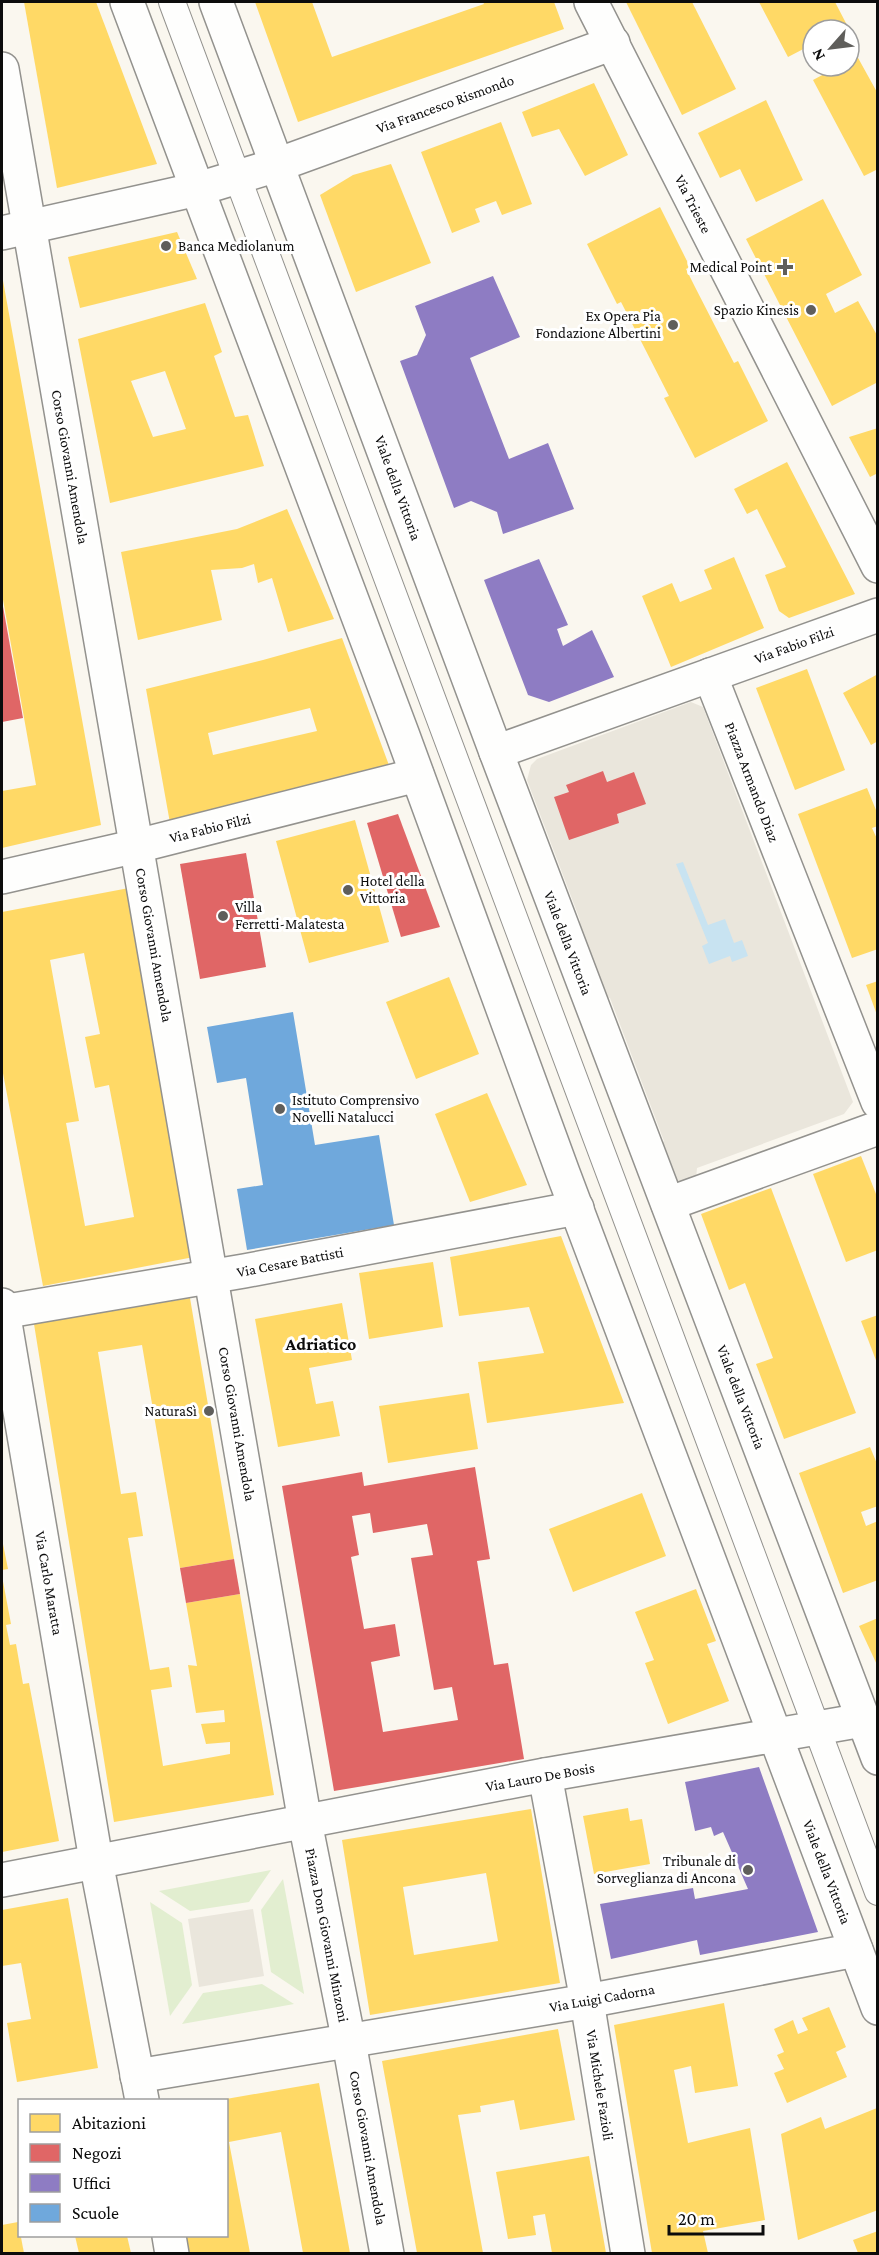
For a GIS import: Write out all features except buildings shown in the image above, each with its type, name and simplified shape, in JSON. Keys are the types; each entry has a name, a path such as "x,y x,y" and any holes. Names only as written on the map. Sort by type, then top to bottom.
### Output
{"street":[{"name":"Viale della Vittoria","path":"126,2 878,2008"},
{"path":"172,2 878,1892"},
{"name":"Viale della Vittoria","path":"216,2 496,752 668,1204 870,1719 878,1758"},
{"name":"Via Trieste","path":"591,2 878,566"},
{"name":"Via Francesco Rismondo","path":"277,165 613,43"},
{"name":"Corso Giovanni Amendola","path":"2,69 15,230 136,846 305,1822"},
{"path":"15,230 198,189 277,165"},
{"name":"Via Fabio Filzi","path":"710,675 878,615"},
{"path":"496,752 710,675"},
{"name":"Piazza Armando Diaz","path":"710,675 878,1102"},
{"name":"Via Fabio Filzi","path":"2,877 136,846 417,775"},
{"path":"668,1204 878,1128"},
{"name":"Via Cesare Battisti","path":"2,1309 212,1277 577,1208"},
{"name":"Via Carlo Maratta","path":"2,1309 97,1861"},
{"path":"776,1736 870,1719"},
{"name":"Via Lauro De Bosis","path":"305,1822 545,1775 776,1736"},
{"name":"Via Michele Fazioli","path":"545,1775 628,2253"},
{"path":"2,1880 305,1822"},
{"name":"Piazza Don Giovanni Minzoni","path":"97,1861 140,2088 349,2042 305,1822"},
{"name":"Via Luigi Cadorna","path":"349,2042 586,2001 856,1950"},
{"name":"Corso Giovanni Amendola","path":"349,2042 387,2253"},
{"path":"169,2237 172,2253"}],"green space":[{"path":"271,1870 249,1902 190,1911 159,1891"},
{"path":"283,1879 304,1994 271,1972 261,1910"},
{"path":"150,1902 182,1923 192,1985 170,2016"},
{"path":"262,1984 294,2004 182,2024 203,1993"}],"shaded area":[{"path":"691,702 703,707 853,1102 844,1114 697,1168 696,1178 686,1183 667,1178 655,1146 664,1141 610,998 599,995 576,933 580,920 527,780 531,765 537,759"},
{"path":"253,1909 264,1976 199,1987 188,1919"}],"water":[{"path":"683,862 708,925 725,919 734,943 742,940 748,956 732,962 730,956 709,964 702,946 708,943 676,864"}],"place":[{"name":"Banca Mediolanum","path":"166,246"},
{"name":"Medical Point","path":"785,267"},
{"name":"Spazio Kinesis","path":"811,310"},
{"name":"Ex Opera Pia Fondazione Albertini","path":"673,325"},
{"name":"Hotel della Vittoria","path":"348,890"},
{"name":"Villa Ferretti-Malatesta","path":"223,916"},
{"name":"Istituto Comprensivo Novelli Natalucci","path":"280,1109"},
{"name":"NaturaSì","path":"209,1411"},
{"name":"Tribunale di Sorveglianza di Ancona","path":"748,1870"}],"district":[{"name":"Adriatico","path":"321,1344"}]}
